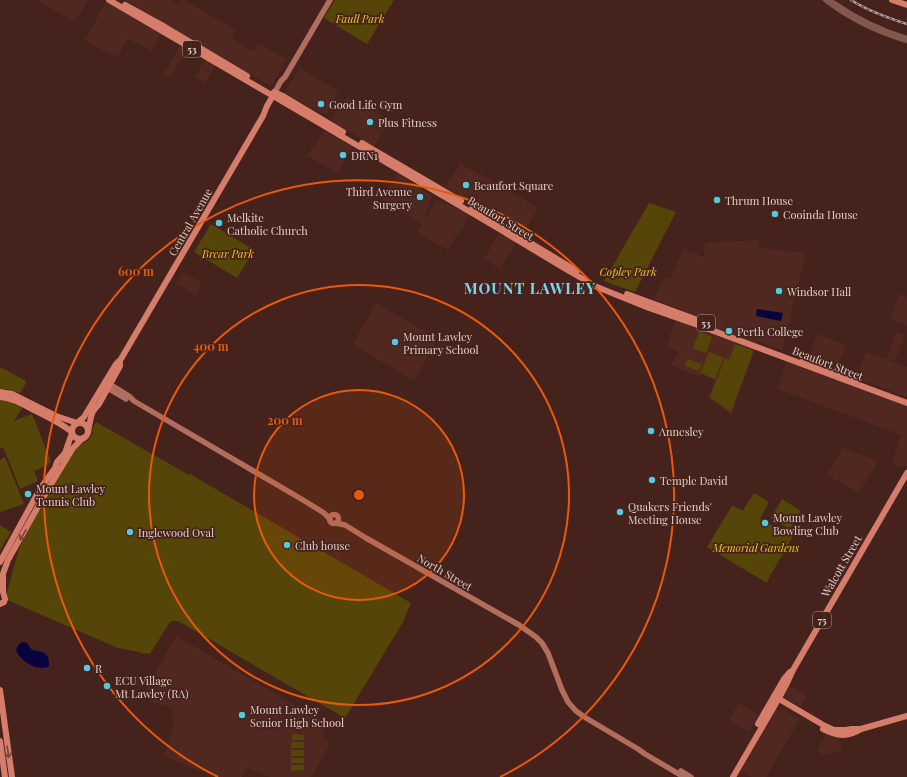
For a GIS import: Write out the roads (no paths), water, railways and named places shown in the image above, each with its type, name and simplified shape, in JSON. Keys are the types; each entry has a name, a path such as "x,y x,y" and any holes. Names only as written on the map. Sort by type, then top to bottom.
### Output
{"main road":[{"name":"Beaufort Street","path":"109,0 275,95 597,287 649,308 702,326 907,403"},
{"name":"Beaufort Street","path":"117,0 213,55 275,95 284,96 598,283 907,399"},
{"name":"Central Avenue","path":"88,432 91,417 99,404 116,364 121,359 263,116 270,108 275,95 284,82 285,77 330,0"},
{"path":"892,0 907,5"},
{"name":"Central Avenue","path":"77,423 107,385"},
{"name":"North Street","path":"107,385 129,396 134,401 331,517 332,522 337,521 345,525 372,542 519,625 542,643 548,653 562,690 568,702 576,711 638,749"},
{"path":"0,392 12,394 56,416 85,424 88,432 86,436 73,448 37,509 8,560 0,582"},
{"path":"0,398 20,403 55,421 72,432 76,438 83,438"},
{"path":"0,562 40,489 55,468 57,462 65,453 72,432 72,427 77,423"},
{"name":"Walcott Street","path":"733,777 776,699 784,679 793,670 907,473"},
{"path":"29,510 33,511 37,509"},
{"path":"3,574 3,601"},
{"path":"0,690 12,777"},
{"path":"776,699 832,734 845,735 854,733 861,729 907,716"},
{"name":"Walcott Street","path":"728,777 776,699"},
{"path":"0,741 5,777"},
{"path":"638,749 684,777"},
{"path":"638,749 691,777"}],"street":[{"path":"825,0 845,14 872,29 907,41"},
{"path":"830,0 842,9 864,21 889,33 907,38"}],"railway":[{"path":"851,0 871,11 907,24"}],"place":[{"name":"Good Life Gym","path":"321,104"},
{"name":"Plus Fitness","path":"370,122"},
{"name":"DRN1","path":"343,155"},
{"name":"Beaufort Square","path":"466,185"},
{"name":"Third Avenue Surgery","path":"420,197"},
{"name":"Thrum House","path":"717,200"},
{"name":"Cooinda House","path":"775,214"},
{"name":"Melkite Catholic Church","path":"219,223"},
{"name":"Windsor Hall","path":"779,291"},
{"name":"Perth College","path":"729,331"},
{"name":"Mount Lawley Primary School","path":"395,342"},
{"name":"Annesley","path":"651,431"},
{"name":"Temple David","path":"652,480"},
{"name":"Mount Lawley Tennis Club","path":"28,494"},
{"name":"Quakers Friends' Meeting House","path":"620,512"},
{"name":"Mount Lawley Bowling Club","path":"765,523"},
{"name":"Inglewood Oval","path":"130,532"},
{"name":"Club house","path":"287,545"},
{"name":"R","path":"87,668"},
{"name":"ECU Village Mt Lawley (RA)","path":"107,686"},
{"name":"Mount Lawley Senior High School","path":"242,715"}],"district":[{"name":"MOUNT LAWLEY","path":"530,288"}],"park label":[{"name":"Faull Park","path":"360,18"},
{"name":"Brear Park","path":"228,253"},
{"name":"Copley Park","path":"628,271"},
{"name":"Memorial Gardens","path":"756,547"}]}
